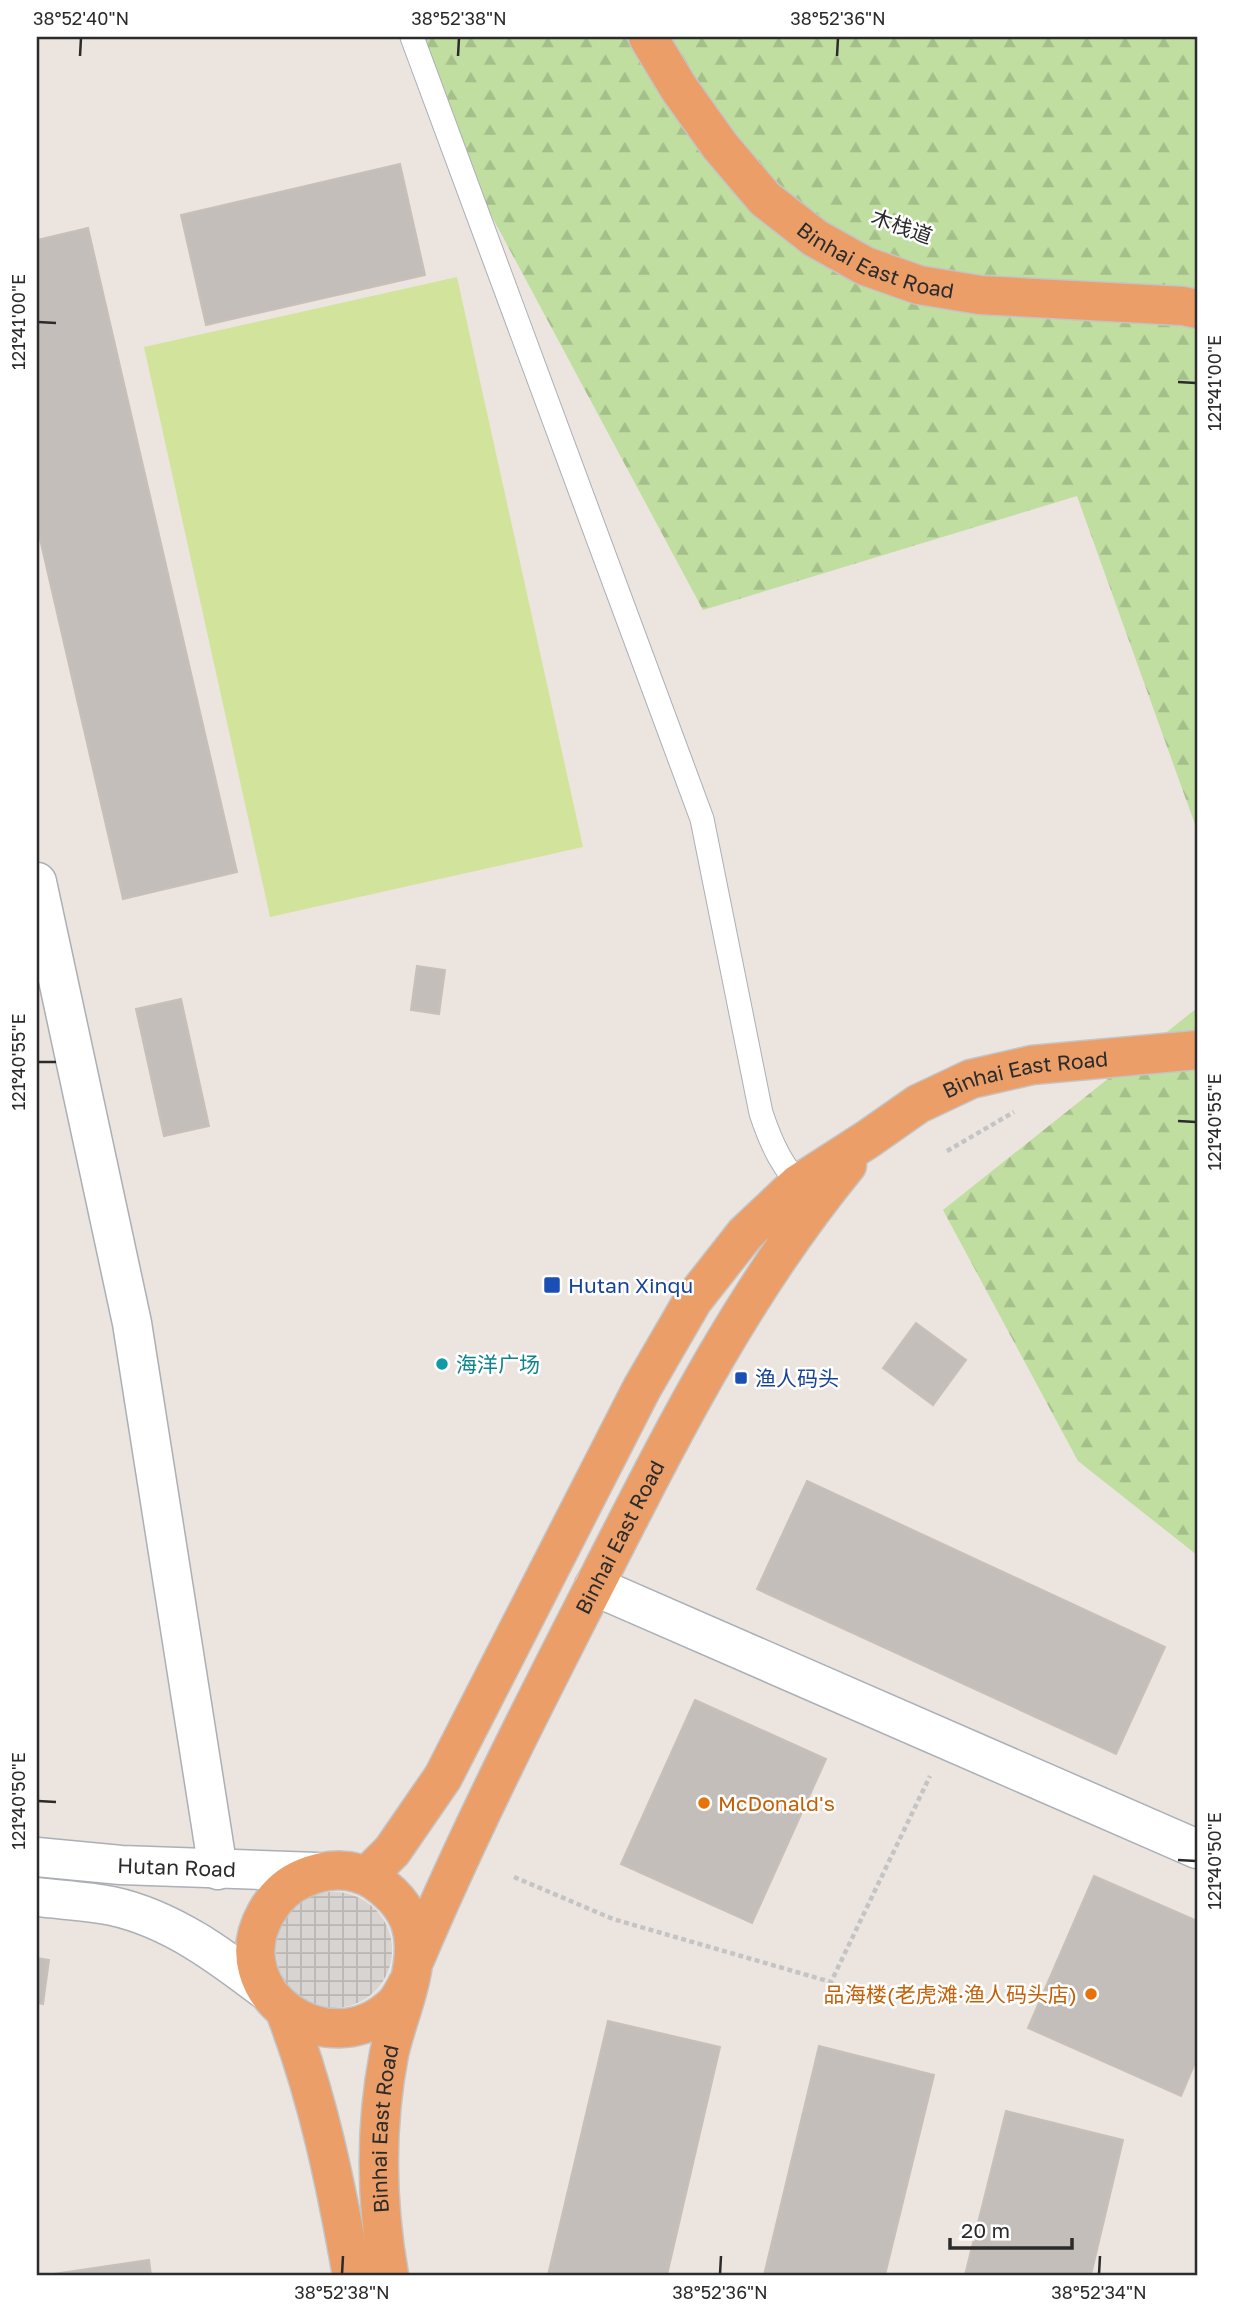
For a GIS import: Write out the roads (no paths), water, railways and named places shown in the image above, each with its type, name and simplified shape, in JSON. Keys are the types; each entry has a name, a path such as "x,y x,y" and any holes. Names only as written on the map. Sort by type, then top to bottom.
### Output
{"highway":[{"name":"Binhai East Road","path":"648,37 678,87 720,146 765,199 815,238 865,266 919,285 981,295 1197,309"},
{"name":"Binhai East Road","path":"367,1876 392,1851 443,1777 642,1388 693,1300 745,1234 808,1192 868,1139 918,1104 971,1079 1032,1065 1197,1050"},
{"name":"Binhai East Road","path":"277,2002 306,2024 329,2030 354,2028 376,2019 395,2003 484,1802 684,1409 808,1192"},
{"name":"Binhai East Road","path":"352,2275 322,2123 300,2050 259,1970 256,1946 261,1921 274,1899 293,1882 317,1872 342,1870 367,1876 388,1890 404,1910 413,1933 411,1971 389,2054 379,2125 379,2191 389,2275"}],"street":[{"path":"37,882 132,1323 218,1870"},
{"path":"594,1586 1197,1849"},
{"name":"Hutan Road","path":"37,1857 218,1870 317,1872"},
{"name":"Hutan Road","path":"37,1897 113,1906 169,1926 219,1955 277,2002"}],"lane":[{"path":"412,37 702,819 761,1114 771,1142 808,1192"}],"place":[{"name":"Hutan Xinqu","path":"552,1285"},
{"name":"海洋广场","path":"442,1364"},
{"name":"渔人码头","path":"741,1378"},
{"name":"McDonald's","path":"704,1803"},
{"name":"品海楼(老虎滩·渔人码头店)","path":"1091,1994"}]}
